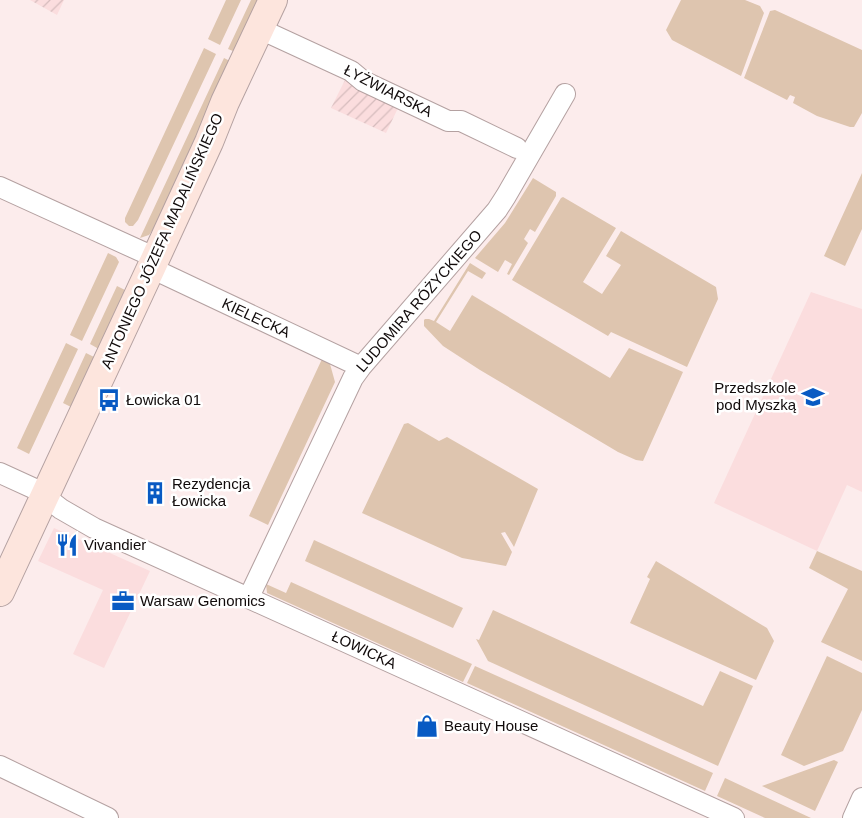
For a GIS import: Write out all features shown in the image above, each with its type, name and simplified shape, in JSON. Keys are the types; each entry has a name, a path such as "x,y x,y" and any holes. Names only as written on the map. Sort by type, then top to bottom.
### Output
{"street":[{"name":"ANTONIEGO JÓZEFA MADALIŃSKIEGO","path":"0,592 273,0"},
{"name":"ŁYŻWIARSKA","path":"260,29 350,71 363,81 448,121 461,121 518,148"},
{"name":"LUDOMIRA RÓŻYCKIEGO","path":"248,598 353,378 497,210 565,94"},
{"name":"KIELECKA","path":"0,187 361,367"},
{"name":"ŁOWICKA","path":"0,473 35,489 62,509 94,528 734,818"},
{"path":"0,766 108,818"},
{"path":"853,818 862,798"}],"shaded area":[{"path":"30,0 64,0 57,15"},
{"path":"226,0 241,0 220,45 208,39"},
{"path":"251,0 261,0 237,49 233,51 228,49"},
{"path":"681,0 745,0 760,6 764,13 741,76 672,40 666,30"},
{"path":"775,10 862,50 862,113 854,127 817,116 793,103 795,97 790,95 787,100 744,78 770,11"},
{"path":"204,48 216,54 138,220 133,226 129,226 125,222 125,218"},
{"path":"224,58 232,62 154,228 149,235 140,238"},
{"path":"345,80 399,106 386,133 331,108"},
{"path":"862,173 862,229 845,266 824,256"},
{"path":"533,178 556,192 556,196 535,232 530,229 524,239 528,243 509,275 507,274 512,264 505,260 498,272 475,258 505,223"},
{"path":"563,197 616,228 583,282 602,294 621,265 606,256 621,231 716,287 718,299 687,367 611,332 608,336 512,280"},
{"path":"108,253 116,257 119,262 82,341 70,335"},
{"path":"470,263 486,273 482,279 468,271 436,322 450,331 472,295 610,378 629,348 683,372 643,461 618,452 480,370 443,346 424,326 425,319 434,321"},
{"path":"117,286 125,290 97,348 90,344"},
{"name":"Przedszkole pod Myszką","path":"811,292 862,309 862,492 847,485 817,551 714,503"},
{"path":"66,343 78,349 29,454 17,448"},
{"path":"86,353 94,357 71,407 63,403"},
{"path":"322,359 330,364 335,382 268,525 249,516"},
{"path":"408,423 439,441 447,437 538,489 514,547 505,532 501,533 512,552 506,566 462,558 362,513 404,424"},
{"path":"54,528 150,571 104,668 73,654 103,590 38,561"},
{"path":"314,540 463,608 453,628 305,561"},
{"path":"817,551 862,571 862,661 821,642 848,589 809,568"},
{"path":"656,561 767,628 774,641 756,680 630,623 650,579 647,577"},
{"path":"291,582 472,664 463,682 267,593 266,584 286,593"},
{"path":"493,610 703,706 720,671 753,686 718,766 488,661 476,639 479,640"},
{"path":"827,656 862,673 862,710 843,751 804,766 781,755"},
{"path":"475,666 713,773 705,791 467,683"},
{"path":"834,760 838,762 815,811 762,786"},
{"path":"725,778 811,818 765,818 717,796"}],"place":[{"name":"Przedszkole pod Myszką","path":"813,397"},
{"name":"Łowicka 01","path":"109,400"},
{"name":"Rezydencja Łowicka","path":"155,493"},
{"name":"Vivandier","path":"67,545"},
{"name":"Warsaw Genomics","path":"123,601"},
{"name":"Beauty House","path":"427,726"}]}
